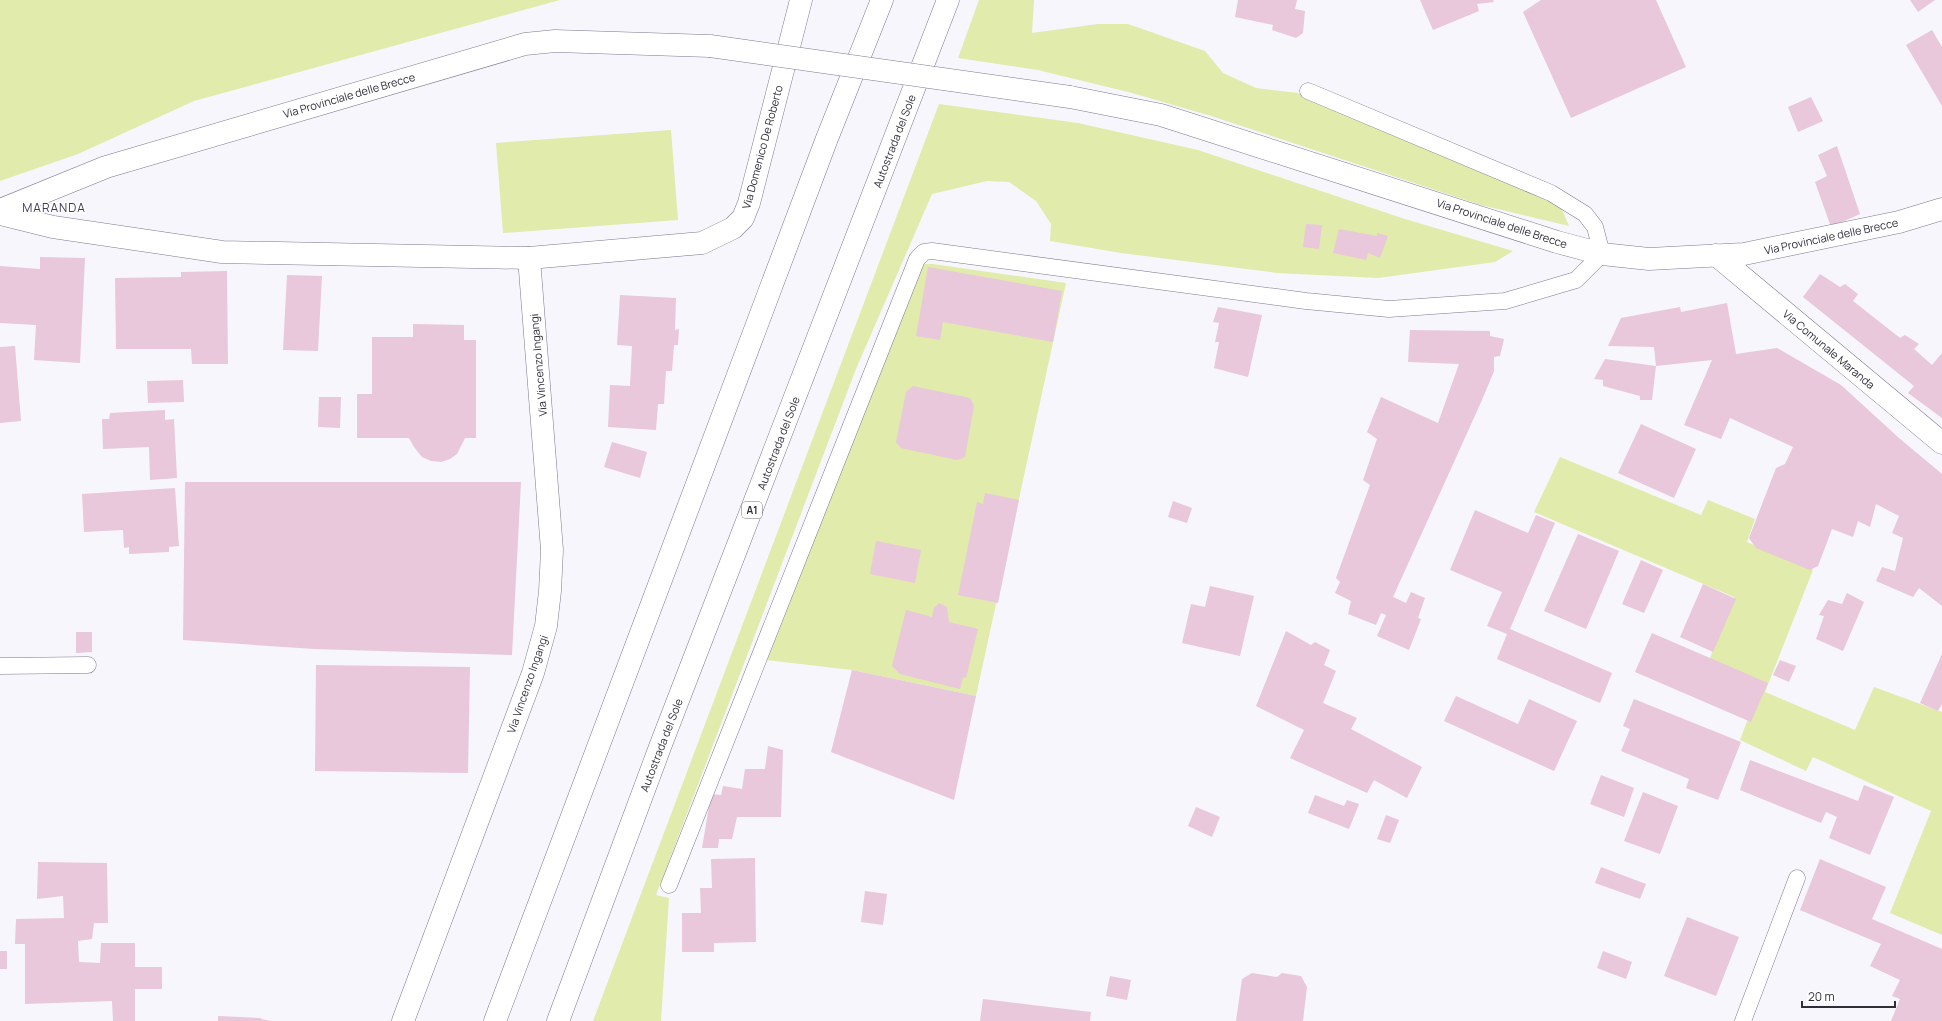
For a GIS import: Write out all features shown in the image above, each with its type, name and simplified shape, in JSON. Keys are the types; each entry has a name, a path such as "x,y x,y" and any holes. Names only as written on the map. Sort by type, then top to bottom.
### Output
{"main road":[{"name":"Via Domenico De Roberto","path":"529,258 702,243 733,228 742,218 749,203 801,0"},
{"path":"826,142 872,0"},
{"path":"495,1021 826,142 882,0"},
{"name":"Autostrada del Sole","path":"558,1021 663,740 948,0"},
{"name":"Via Provinciale delle Brecce","path":"0,210 106,167 525,44 555,41 710,46 1070,97 1161,115 1542,237 1602,254 1649,259 1744,254 1776,249 1899,222 1942,209"},
{"path":"0,214 53,227 222,252 529,258"},
{"name":"Via Comunale Maranda","path":"1716,255 1942,443"},
{"name":"Via Vincenzo Ingangi","path":"403,1021 533,673 546,626 550,591 552,550 529,258"}],"lane":[{"path":"669,885 920,254 932,251 1306,301 1389,309 1505,300 1576,280 1602,254 1595,227 1585,214 1551,193 1308,91"},
{"path":"0,666 88,665"},
{"path":"1743,1021 1797,878"}],"green space":[{"path":"0,0 560,0 194,101 78,154 0,181"},
{"path":"979,0 1034,0 1032,33 1098,24 1128,24 1205,51 1223,73 1256,88 1298,93 1552,199 1561,207 1569,226 1481,205 1211,116 1132,93 1038,70 958,58"},
{"path":"939,104 1078,123 1198,150 1405,219 1513,251 1495,262 1378,278 1277,273 1121,253 1050,241 1051,224 1036,201 1009,182 987,181 932,194 856,369 656,895 669,898 661,1021 593,1021"},
{"path":"671,130 678,220 503,233 496,143"},
{"path":"922,264 933,264 1066,283 976,696 852,670 766,660"},
{"path":"1560,457 1701,515 1708,500 1755,519 1747,542 1813,570 1765,692 1855,730 1874,687 1942,712 1942,935 1890,913 1931,811 1813,757 1806,771 1740,740 1748,719 1695,696 1734,597 1534,512"}],"building":[{"path":"1238,0 1297,0 1295,9 1305,11 1303,33 1296,38 1272,30 1273,25 1235,17"},
{"path":"1420,0 1493,0 1494,2 1477,4 1479,11 1433,30"},
{"path":"1541,0 1656,0 1686,67 1571,118 1523,12"},
{"path":"1910,0 1935,0 1918,12"},
{"path":"1932,30 1942,47 1942,106 1906,45"},
{"path":"1811,97 1823,121 1798,132 1788,107"},
{"path":"1837,146 1860,214 1831,227 1815,182 1827,176 1818,155"},
{"path":"1306,224 1322,225 1319,249 1303,247"},
{"path":"1339,229 1377,236 1377,233 1388,236 1380,258 1368,253 1366,260 1333,253"},
{"path":"40,257 85,258 80,363 34,360 36,325 0,323 0,266 40,269"},
{"path":"928,267 1062,291 1053,342 943,322 940,340 916,336"},
{"path":"227,271 228,364 192,364 191,349 116,349 115,278 181,277 181,272"},
{"path":"1820,274 1840,287 1845,284 1858,294 1853,301 1900,338 1905,335 1919,344 1914,349 1932,365 1942,353 1942,418 1908,393 1914,386 1803,297"},
{"path":"287,275 322,276 318,351 283,350"},
{"path":"620,295 676,298 675,330 679,329 678,345 674,345 672,371 666,371 664,404 658,404 656,430 608,427 610,385 630,386 632,346 617,345"},
{"path":"1727,303 1736,354 1777,348 1841,385 1899,438 1942,474 1942,606 1919,588 1913,597 1876,581 1882,567 1895,571 1903,538 1892,533 1899,516 1876,504 1870,527 1858,521 1853,537 1832,529 1818,566 1810,570 1756,548 1749,538 1776,468 1785,464 1793,447 1730,418 1721,439 1684,425 1712,360 1656,366 1654,347 1608,346 1621,318 1680,307 1681,312"},
{"path":"1218,307 1262,315 1248,377 1214,368 1219,342 1215,342 1219,323 1213,322"},
{"path":"413,324 464,325 464,340 476,340 476,438 465,438 457,454 450,459 441,462 431,461 422,457 409,438 357,438 357,394 372,394 372,337 413,337"},
{"path":"1410,330 1490,331 1490,336 1504,339 1500,356 1494,357 1494,371 1482,400 1393,597 1406,603 1411,592 1425,598 1418,618 1421,619 1409,650 1377,636 1386,615 1381,613 1376,625 1348,614 1351,601 1335,593 1340,582 1336,578 1370,485 1363,480 1377,439 1367,432 1381,397 1438,423 1459,364 1408,362"},
{"path":"15,346 21,421 0,423 0,347"},
{"path":"1605,359 1656,366 1652,400 1640,400 1640,396 1603,386 1603,380 1594,379"},
{"path":"183,380 184,402 148,403 147,381"},
{"path":"913,386 970,398 974,406 965,457 957,460 901,448 896,442 906,392"},
{"path":"319,397 341,397 340,428 318,427"},
{"path":"165,410 165,420 174,419 177,478 150,480 149,447 103,449 102,419 109,419 110,413"},
{"path":"1641,424 1696,449 1674,498 1618,473"},
{"path":"612,442 647,452 640,478 604,467"},
{"path":"185,482 521,482 512,655 314,649 183,640"},
{"path":"175,488 179,546 169,547 169,552 129,554 129,547 124,548 123,530 84,532 82,494"},
{"path":"985,493 1019,500 998,603 958,595 977,502 983,504"},
{"path":"1173,501 1192,508 1187,523 1168,517"},
{"path":"1475,510 1528,533 1536,515 1555,523 1510,629 1612,673 1600,703 1497,659 1507,634 1487,626 1502,592 1450,570"},
{"path":"1578,534 1619,551 1586,629 1544,611"},
{"path":"876,541 921,550 915,583 870,574"},
{"path":"1641,560 1663,570 1644,613 1622,604"},
{"path":"1703,584 1736,599 1713,652 1680,637"},
{"path":"1210,586 1254,596 1240,656 1182,643 1191,604 1205,607"},
{"path":"1847,593 1864,602 1843,651 1816,639 1824,616 1819,615 1828,600 1842,604"},
{"path":"939,603 947,607 949,622 978,629 966,678 963,677 960,689 900,674 892,666 906,610 932,617 934,608"},
{"path":"1286,631 1311,645 1315,642 1330,650 1324,665 1336,671 1323,703 1357,718 1351,729 1422,767 1407,798 1374,780 1367,793 1290,758 1304,730 1256,706"},
{"path":"76,632 92,632 92,652 76,653"},
{"path":"1652,633 1768,683 1751,722 1635,672"},
{"path":"1942,654 1942,704 1938,711 1920,703"},
{"path":"1780,660 1796,666 1789,682 1773,675"},
{"path":"316,665 470,667 468,773 315,771"},
{"path":"852,670 976,696 954,800 831,752"},
{"path":"1456,696 1518,724 1529,699 1577,721 1554,771 1444,721"},
{"path":"1634,699 1741,742 1718,800 1686,788 1689,779 1621,751 1630,729 1623,726"},
{"path":"768,746 783,750 781,817 737,817 732,839 719,839 718,848 702,848 711,794 721,795 723,786 742,789 745,769 765,769"},
{"path":"1750,760 1858,801 1864,785 1894,797 1870,855 1829,838 1837,817 1826,812 1821,823 1740,790"},
{"path":"1601,775 1634,788 1624,817 1590,804"},
{"path":"1643,792 1678,806 1660,854 1624,841"},
{"path":"1315,795 1344,806 1347,800 1359,804 1349,829 1308,813"},
{"path":"1196,807 1220,817 1212,837 1188,826"},
{"path":"1386,815 1399,820 1390,843 1377,839"},
{"path":"755,858 756,942 714,943 714,952 682,952 682,913 701,913 700,888 712,888 711,859"},
{"path":"1820,859 1886,887 1872,919 1942,949 1942,1021 1891,1021 1900,999 1892,996 1900,980 1870,966 1881,944 1800,910"},
{"path":"38,862 107,863 108,923 94,923 92,939 78,941 79,962 100,963 101,943 135,943 135,967 162,967 162,989 135,989 135,1021 113,1021 112,1001 25,1004 25,944 15,944 16,919 64,918 63,896 37,899"},
{"path":"1601,867 1646,884 1640,899 1595,883"},
{"path":"865,891 887,894 883,925 861,922"},
{"path":"1687,917 1739,937 1716,996 1664,976"},
{"path":"0,951 7,951 7,969 0,969"},
{"path":"1603,951 1632,962 1626,979 1597,968"},
{"path":"1252,973 1277,977 1282,973 1301,976 1307,987 1303,1021 1236,1021 1242,979"},
{"path":"1110,976 1131,980 1127,1000 1106,996"},
{"path":"983,999 1091,1012 1090,1021 980,1021"},
{"path":"218,1016 261,1018 271,1021 218,1021"}],"district":[{"name":"MARANDA","path":"54,207"}]}
